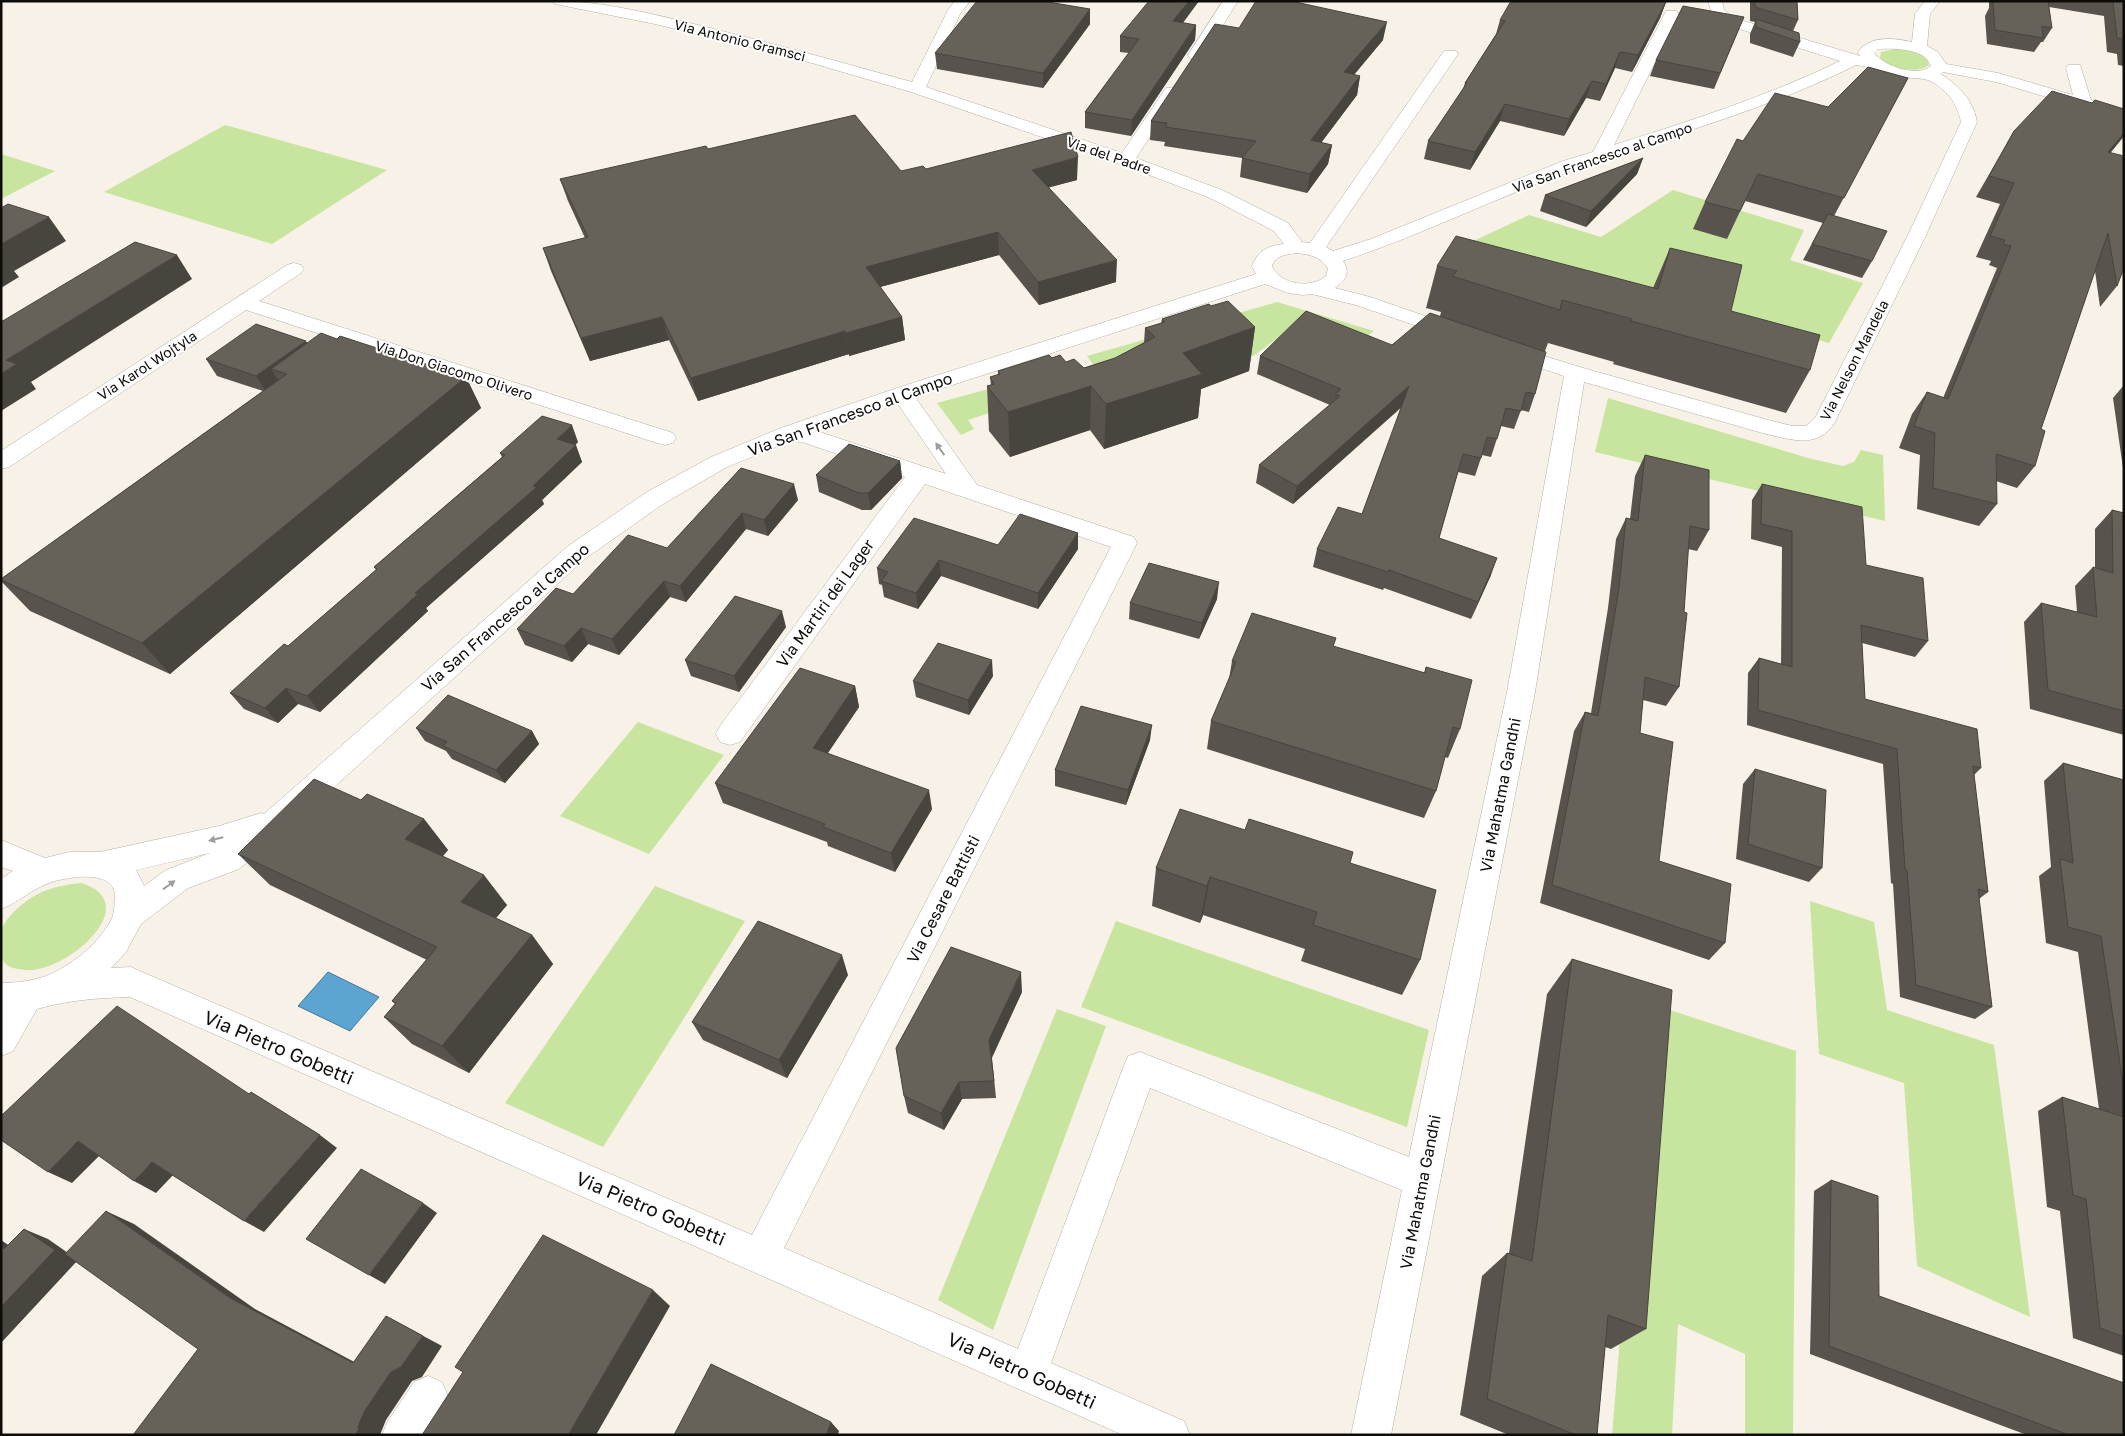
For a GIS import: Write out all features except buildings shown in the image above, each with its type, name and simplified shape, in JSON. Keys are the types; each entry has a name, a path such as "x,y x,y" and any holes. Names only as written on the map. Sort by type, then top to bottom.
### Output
{"street":[{"name":"Via Antonio Gramsci","path":"560,1 655,19 793,53 917,89"},
{"path":"917,89 953,14 963,1"},
{"path":"1189,65 1231,1"},
{"path":"1715,1 1717,12 1729,21 1854,60 1874,62"},
{"path":"1932,1 1923,14 1919,49 1896,44 1874,45 1866,52 1868,57 1889,69 1902,72 1935,70 1998,78 2124,116"},
{"path":"1600,155 1671,14"},
{"name":"Via Nelson Mandela","path":"1575,373 1792,433 1812,433 1824,422 1917,235 1969,122 1968,108 1935,70 1939,63 1936,57 1919,49"},
{"path":"1323,254 1450,54"},
{"name":"Via San Francesco al Campo","path":"1323,254 1378,244 1541,176 1684,128 1812,81 1854,60"},
{"path":"2084,104 2076,75 2096,88"},
{"path":"1126,160 1178,81"},
{"name":"Via del Padre","path":"917,89 1126,160 1216,194 1281,227 1296,247"},
{"path":"1324,284 1338,269 1323,254 1296,247 1278,250 1265,256 1261,263 1262,270 1267,277 1288,288 1324,284 1363,301 1575,373"},
{"name":"Via Karol Wojtyla","path":"1,462 294,269"},
{"name":"Via San Francesco al Campo","path":"26,995 78,975 103,955 126,923 177,879 228,860 280,820 427,684 577,552 655,498 719,462 789,432 1082,335 1267,277"},
{"name":"Via Don Giacomo Olivero","path":"242,302 666,438"},
{"path":"336,354 356,339"},
{"name":"Via Mahatma Gandhi","path":"1371,1435 1521,692 1575,373"},
{"path":"902,394 968,489"},
{"path":"789,432 968,489"},
{"name":"Via Martiri dei Lager","path":"730,734 920,473"},
{"name":"Via Cesare Battisti","path":"761,1256 1125,543 968,489"},
{"name":"Via San Francesco al Campo","path":"1,896 18,884 44,871 74,863 102,864 218,839 280,820"},
{"path":"1,853 44,871"},
{"path":"102,864 117,871 127,882 131,896 119,948 122,964 131,982"},
{"name":"Via Pietro Gobetti","path":"26,995 90,984 131,982 1170,1435"},
{"path":"1,1040 26,995"},
{"path":"1028,1373 1140,1068 1406,1174 1423,1178"},
{"path":"402,1435 428,1396"}],"green space":[{"path":"1894,49 1920,54 1927,60 1929,65 1917,70 1904,69 1890,65 1880,58 1881,52"},
{"path":"225,125 387,170 272,244 104,192"},
{"path":"1,154 55,171 1,199"},
{"path":"1673,190 1804,230 1790,260 1863,283 1829,343 1465,245 1529,215 1601,237"},
{"path":"1277,302 1374,331 1356,345 1298,324 1246,361 1053,392 968,420 974,429 961,435 937,403 992,388 1102,377 1087,356"},
{"path":"1608,398 1808,458 1843,466 1854,462 1861,450 1883,455 1885,521 1595,452"},
{"path":"638,722 724,755 649,854 560,816"},
{"path":"81,883 99,893 106,906 103,920 93,936 78,950 60,961 42,968 25,970 7,965 2,959 1,954 1,933 5,923 13,913 27,901 49,889"},
{"path":"655,886 745,921 603,1147 505,1103"},
{"path":"1810,901 1874,922 1887,1010 1994,1045 2030,1317 1917,1266 1904,1083 1819,1054"},
{"path":"1116,921 1429,1030 1407,1127 1081,1007"},
{"path":"1648,1003 1796,1051 1793,1435 1750,1435 1745,1433 1745,1354 1678,1324 1672,1435 1612,1435"},
{"path":"1057,1009 1106,1026 993,1330 938,1300"}],"water":[{"path":"328,972 379,997 350,1031 298,1006"}]}
